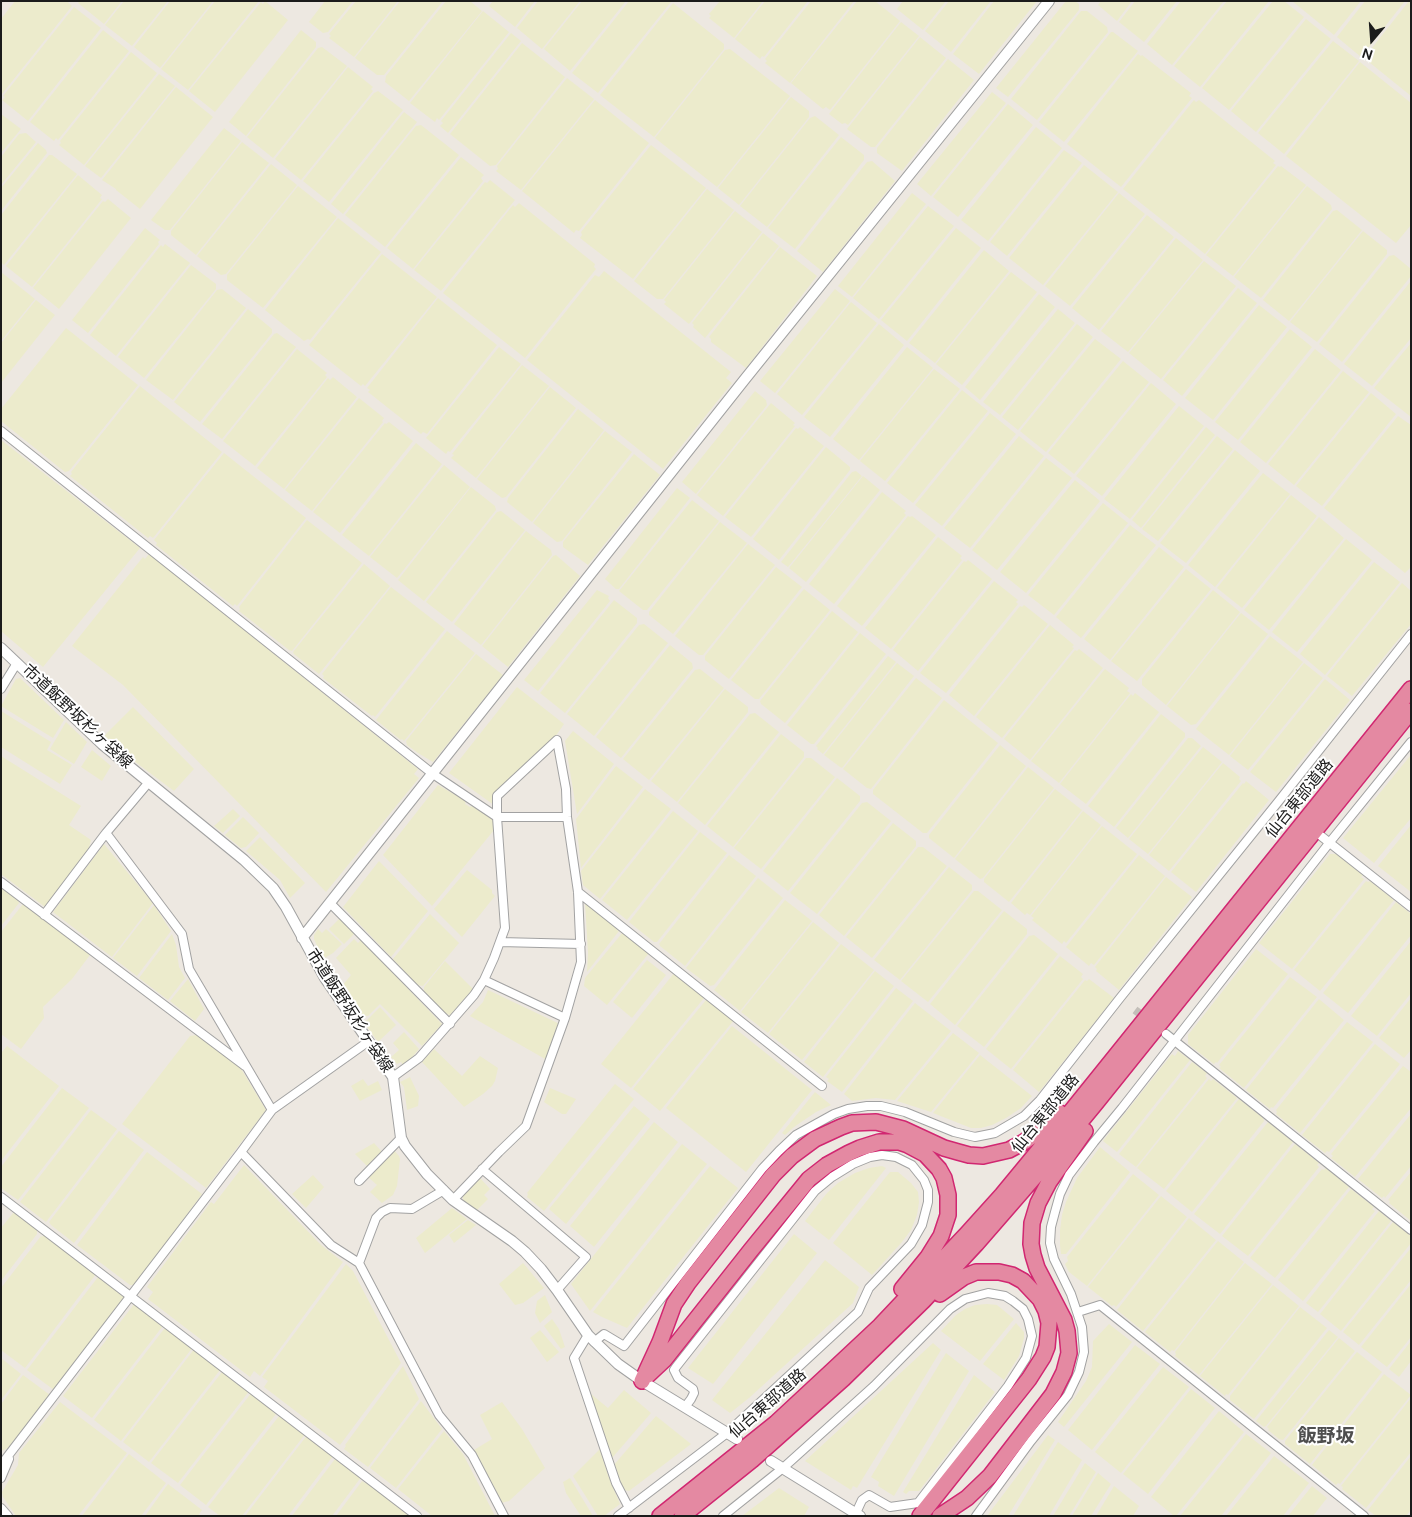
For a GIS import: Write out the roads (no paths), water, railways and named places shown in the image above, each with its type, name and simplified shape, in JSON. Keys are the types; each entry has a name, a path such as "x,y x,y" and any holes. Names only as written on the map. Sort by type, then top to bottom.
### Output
{"highway":[{"name":"仙台東部道路","path":"682,1516 795,1423 843,1379 891,1333 976,1244 1043,1167 1411,689"},
{"name":"仙台東部道路","path":"660,1516 776,1423 880,1326 965,1236 1178,990 1411,711"},
{"path":"642,1381 680,1294 773,1175 815,1139 852,1123 864,1122 888,1124 944,1148 970,1155 983,1156 1009,1150 1024,1142 1051,1122 1178,990"},
{"path":"940,1516 984,1484 1044,1408 1060,1384 1069,1354 1068,1340 1064,1320 1037,1268 1033,1255 1031,1234 1034,1212 1056,1170 1102,1109 1178,990"},
{"path":"642,1381 664,1360 750,1250 809,1179 838,1158 870,1144 889,1141 899,1142 916,1148 936,1165 947,1187 948,1215 941,1236 913,1278 776,1423"},
{"path":"795,1423 848,1384 944,1290 955,1282 976,1272 988,1271 1012,1275 1023,1281 1040,1299 1046,1311 1048,1335 1047,1347 1043,1357 1029,1379 920,1516"}],"street":[{"path":"302,938 1048,1"},
{"path":"1,432 433,774 497,816 567,817"},
{"path":"629,1508 616,1483 574,1358 591,1338 604,1334 624,1346 762,1169 796,1135 834,1114 848,1109 881,1106 905,1112 954,1132 974,1137 995,1133 1024,1116 1040,1100 1411,634"},
{"name":"市道飯野坂杉ヶ袋線","path":"1,648 102,744 260,875 272,888 286,907 325,978 393,1077 401,1138 427,1174 453,1200 512,1241 541,1269 591,1338 618,1364 642,1381 737,1439"},
{"path":"1,689 17,663"},
{"path":"393,1077 419,1058 450,1024 484,980 505,928 497,796 557,740 566,789 567,817 578,892 581,962 565,1018 526,1126 453,1200"},
{"path":"976,1516 1071,1390 1079,1372 1084,1352 1082,1327 1071,1294 1054,1259 1050,1243 1051,1227 1060,1194 1075,1166 1411,742"},
{"path":"44,914 106,833 149,782"},
{"path":"106,833 182,934 190,969 272,1110"},
{"path":"1321,836 1411,907"},
{"path":"1,882 248,1069"},
{"path":"578,892 822,1086"},
{"path":"330,903 450,1024"},
{"path":"500,942 581,944"},
{"path":"484,980 565,1018"},
{"path":"1166,1034 1411,1230"},
{"path":"1,1465 272,1110 369,1041"},
{"path":"359,1181 401,1138"},
{"path":"241,1152 331,1245 359,1263 439,1415 472,1455 504,1516"},
{"path":"618,1516 727,1433 858,1312 869,1288 914,1239 922,1225 926,1214 928,1190 924,1180 912,1165 896,1157 882,1155 870,1158 852,1164 815,1191 676,1366 674,1370 678,1378 693,1389 691,1399 685,1407"},
{"path":"482,1169 586,1257 557,1290"},
{"path":"359,1263 376,1218 382,1212 390,1208 412,1209 444,1190"},
{"path":"1,1198 417,1516"},
{"path":"723,1516 783,1468 874,1386 950,1309 965,1300 988,1293 1005,1296 1023,1309 1028,1318 1032,1336 1026,1358 1008,1386 918,1503 890,1507 869,1495 862,1500 858,1514 783,1468 771,1461"},
{"path":"1078,1312 1100,1305 1364,1516"},
{"path":"1,1460 10,1455"},
{"path":"1,1478 10,1455"},
{"path":"1,1508 8,1516"}],"tunnel":[{"path":"1135,1010 1147,1019"}],"district":[{"name":"飯野坂","path":"1326,1437"}]}
